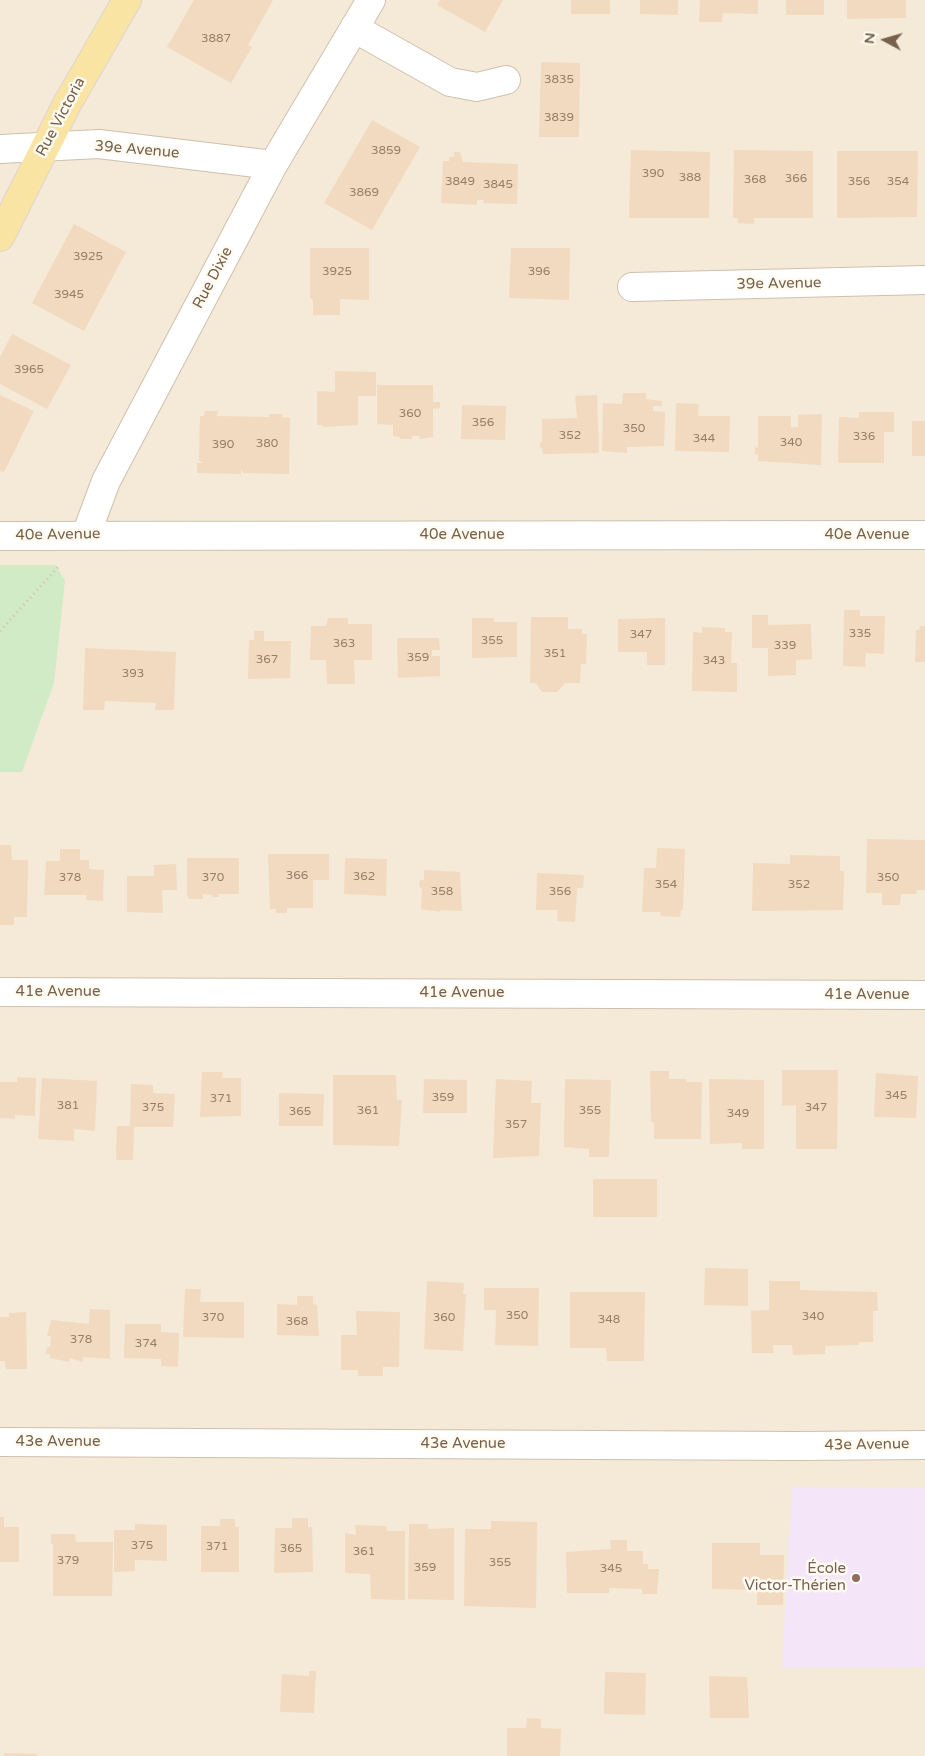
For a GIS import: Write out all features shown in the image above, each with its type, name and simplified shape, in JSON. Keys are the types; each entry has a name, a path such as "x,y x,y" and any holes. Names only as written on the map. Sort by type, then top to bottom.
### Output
{"main road":[{"name":"Rue Victoria","path":"0,237 67,104 127,0"}],"street":[{"name":"Rue Dixie","path":"86,535 106,481 274,165 371,0"},
{"path":"354,28 450,82 478,88 506,80"},
{"name":"39e Avenue","path":"0,149 99,144 274,165"},
{"name":"39e Avenue","path":"632,287 925,280"},
{"name":"40e Avenue","path":"0,536 925,535"},
{"name":"41e Avenue","path":"0,992 925,995"},
{"name":"43e Avenue","path":"0,1442 925,1445"}],"path":[{"path":"0,631 86,535"}],"shaded area":[{"path":"0,0 925,0 925,1756 0,1756"},
{"name":"École Victor-Thérien","path":"792,1487 925,1488 925,1667 782,1668"}],"green space":[{"path":"0,565 55,565 65,580 54,683 22,772 0,772"}],"building":[{"path":"194,0 273,0 248,45 252,47 231,83 167,47"},
{"path":"440,0 503,0 485,32 437,5"},
{"path":"571,0 610,0 610,14 571,14"},
{"path":"640,0 678,0 678,15 640,14"},
{"path":"700,0 758,0 758,14 723,13 722,22 699,22"},
{"path":"786,0 824,0 824,15 786,15"},
{"path":"847,0 906,0 906,18 847,19"},
{"path":"541,62 580,63 579,137 539,137"},
{"path":"372,120 420,147 372,230 324,203"},
{"path":"631,150 710,152 709,218 629,218"},
{"path":"734,150 813,151 813,218 754,218 754,224 738,223 738,218 733,218"},
{"path":"837,151 918,151 917,217 837,218"},
{"path":"454,152 460,152 463,162 518,164 517,204 483,203 484,200 477,200 477,205 441,203 443,161 449,161 449,157 454,157"},
{"path":"74,224 126,252 84,331 32,303"},
{"path":"310,248 369,248 369,300 340,299 340,315 313,315 313,300 310,298"},
{"path":"511,248 570,248 569,300 509,298"},
{"path":"12,334 71,365 47,409 0,384 0,357"},
{"path":"335,371 376,372 376,396 358,396 358,425 323,427 322,425 317,425 317,391 335,392"},
{"path":"377,385 433,385 433,402 440,402 440,408 433,409 433,437 419,439 420,436 412,436 412,439 400,439 400,437 393,436 393,425 377,424"},
{"path":"623,393 646,393 646,399 662,401 662,406 653,406 653,411 665,412 664,446 627,447 627,453 602,451 603,403 622,404"},
{"path":"0,395 34,411 4,472 0,471"},
{"path":"597,395 599,453 543,454 542,448 540,448 540,442 542,442 542,419 577,418 575,396"},
{"path":"676,403 699,404 698,416 730,416 729,452 675,451"},
{"path":"462,405 506,406 505,440 461,439"},
{"path":"205,411 218,411 217,416 269,417 269,414 282,414 282,417 290,418 289,474 243,473 241,468 241,474 197,473 197,463 204,463 199,461 200,416 204,416"},
{"path":"859,412 894,412 894,432 884,432 884,463 838,463 839,417 859,418"},
{"path":"822,414 821,465 758,461 758,454 755,455 755,447 758,448 758,416 791,416 791,427 798,427 798,415"},
{"path":"912,421 925,421 925,456 912,456"},
{"path":"844,610 860,610 860,616 885,616 884,654 866,653 865,667 843,666"},
{"path":"752,615 768,615 768,625 811,624 812,659 796,660 796,675 768,676 768,648 752,648"},
{"path":"531,617 568,617 568,629 582,629 582,634 587,634 586,664 581,664 580,683 565,683 557,692 542,692 536,683 530,683"},
{"path":"328,618 348,618 348,624 372,624 372,660 354,660 355,684 327,684 326,660 310,660 311,626 326,626"},
{"path":"472,618 494,618 494,622 517,622 517,657 472,658"},
{"path":"665,618 665,665 647,665 647,652 618,652 618,619"},
{"path":"920,626 925,626 925,662 915,662 916,630 919,630"},
{"path":"702,627 725,628 725,632 732,632 731,663 737,663 737,692 692,691 693,632 702,633"},
{"path":"254,631 264,631 264,641 291,641 290,678 248,679 249,640 254,640"},
{"path":"397,638 439,638 440,650 432,650 432,656 440,656 440,676 398,678"},
{"path":"85,648 176,652 174,710 155,710 156,703 105,701 104,710 83,710"},
{"path":"867,839 925,840 925,890 917,890 916,894 901,894 900,905 882,905 882,893 866,893"},
{"path":"0,845 11,845 12,860 28,860 27,917 14,917 14,925 0,925"},
{"path":"657,848 685,849 683,910 681,910 680,917 660,916 661,912 642,912 644,868 656,868"},
{"path":"60,849 80,849 80,860 89,860 89,869 104,870 103,901 86,900 87,895 44,895 46,861 60,861"},
{"path":"268,854 329,854 329,880 313,880 313,908 287,908 287,913 276,913 276,909 270,909"},
{"path":"790,855 840,856 840,871 844,871 843,910 752,911 753,863 790,864"},
{"path":"187,858 239,858 239,894 218,894 219,897 212,897 212,895 203,894 203,899 189,899 187,894"},
{"path":"345,858 387,859 386,896 344,894"},
{"path":"176,864 177,890 162,890 163,913 127,912 127,876 154,876 154,865"},
{"path":"424,870 460,872 462,911 440,910 441,912 421,909 422,888 419,887 420,880 424,880"},
{"path":"537,873 584,875 583,888 577,888 575,922 557,921 558,910 536,910"},
{"path":"782,1070 838,1070 837,1149 796,1149 796,1105 782,1106"},
{"path":"650,1071 669,1071 669,1079 687,1079 686,1082 702,1082 701,1139 654,1139 654,1122 651,1122"},
{"path":"202,1072 223,1072 222,1078 241,1078 241,1116 200,1117"},
{"path":"876,1073 918,1076 916,1118 874,1117"},
{"path":"333,1075 396,1075 397,1100 402,1100 399,1146 333,1145"},
{"path":"17,1077 36,1078 35,1116 15,1115 15,1119 0,1118 0,1082 17,1082"},
{"path":"42,1078 97,1081 95,1131 74,1129 74,1141 38,1139"},
{"path":"424,1079 467,1080 467,1113 423,1113"},
{"path":"496,1079 532,1081 531,1103 541,1103 539,1156 493,1158"},
{"path":"565,1079 611,1080 609,1157 589,1157 589,1149 564,1147"},
{"path":"709,1079 764,1080 764,1149 742,1149 742,1143 710,1144"},
{"path":"131,1084 153,1085 153,1093 175,1094 173,1127 134,1127 133,1160 116,1160 117,1126 130,1126"},
{"path":"279,1093 324,1094 323,1126 279,1126"},
{"path":"593,1179 657,1179 657,1217 593,1217"},
{"path":"705,1268 748,1269 748,1306 704,1305"},
{"path":"427,1281 464,1283 463,1294 466,1294 463,1351 424,1349"},
{"path":"769,1281 800,1281 800,1290 877,1292 878,1311 873,1311 873,1342 859,1342 859,1345 825,1346 825,1354 793,1355 792,1345 773,1345 774,1353 752,1353 751,1311 769,1310"},
{"path":"484,1288 539,1288 538,1346 495,1345 496,1310 484,1310"},
{"path":"185,1289 201,1289 200,1302 244,1302 244,1338 183,1337"},
{"path":"570,1292 645,1292 644,1361 607,1361 606,1348 570,1348"},
{"path":"297,1296 313,1296 313,1304 317,1305 319,1336 277,1335 277,1304 297,1305"},
{"path":"90,1309 110,1310 110,1359 83,1357 83,1362 70,1358 69,1362 50,1358 50,1354 46,1354 47,1347 50,1347 51,1336 47,1336 51,1320 89,1324"},
{"path":"356,1311 400,1312 399,1367 383,1367 383,1376 358,1376 358,1370 341,1370 341,1335 357,1335"},
{"path":"26,1312 27,1369 6,1369 5,1361 0,1361 0,1317 9,1317 9,1313"},
{"path":"125,1324 161,1324 161,1332 179,1333 178,1367 161,1366 161,1359 124,1358"},
{"path":"0,1517 4,1517 4,1527 19,1527 19,1562 0,1562"},
{"path":"292,1518 308,1518 308,1527 312,1527 313,1572 274,1573 275,1528 292,1528"},
{"path":"220,1519 235,1519 235,1527 239,1527 239,1572 201,1572 201,1526 220,1526"},
{"path":"491,1521 537,1522 536,1608 464,1606 465,1529 491,1529"},
{"path":"135,1524 167,1525 167,1561 135,1560 135,1571 114,1572 114,1530 135,1530"},
{"path":"409,1524 428,1524 428,1529 454,1528 454,1600 408,1599"},
{"path":"355,1525 386,1526 387,1531 405,1531 405,1600 371,1599 370,1574 345,1573 345,1533 356,1535"},
{"path":"51,1534 75,1534 76,1542 113,1542 112,1596 53,1596 53,1544 51,1544"},
{"path":"610,1540 627,1540 627,1551 643,1551 643,1564 648,1564 648,1569 659,1569 657,1594 642,1594 642,1589 609,1588 609,1593 567,1593 566,1552 611,1549"},
{"path":"712,1543 760,1543 760,1555 784,1555 783,1605 757,1605 757,1590 712,1589"},
{"path":"309,1671 316,1671 314,1713 280,1712 282,1674 309,1676"},
{"path":"605,1672 646,1673 645,1715 604,1714"},
{"path":"709,1676 747,1677 749,1718 710,1718"},
{"path":"527,1718 541,1719 541,1728 561,1729 560,1756 507,1756 507,1728 526,1728"},
{"path":"4,1753 37,1754 37,1756 4,1756"}],"place":[{"name":"École Victor-Thérien","path":"856,1578"}]}
